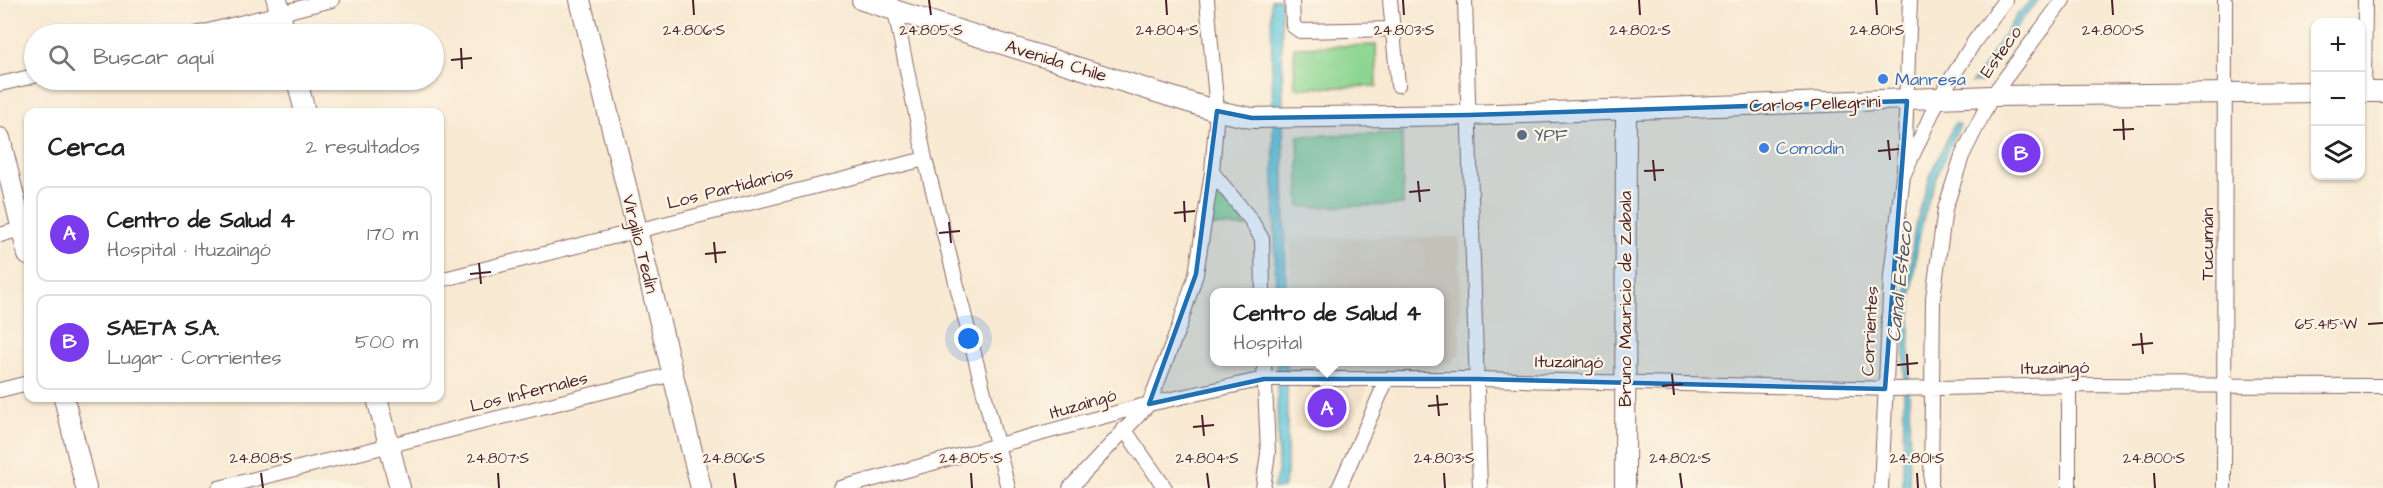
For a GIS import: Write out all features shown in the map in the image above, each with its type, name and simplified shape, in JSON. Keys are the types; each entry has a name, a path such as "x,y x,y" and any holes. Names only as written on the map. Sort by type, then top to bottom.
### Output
{"main road":[{"name":"Virgilio Tedín","path":"580,0 635,230 701,488"},
{"name":"Avenida Chile","path":"862,0 894,5 1217,111 1252,118 1423,115"},
{"path":"278,7 282,24"},
{"path":"300,90 304,108"},
{"name":"Carlos Pellegrini","path":"1423,115 1938,100 1992,96 2311,92"},
{"name":"Bruno Mauricio de Zabala","path":"1625,488 1626,110"},
{"path":"0,138 24,224"},
{"path":"65,402 86,488"},
{"path":"378,402 400,488"}],"street":[{"path":"226,24 278,7 332,0"},
{"path":"1070,488 1149,404 1179,327 1196,274 1212,172 1217,111 1207,0"},
{"path":"1292,0 1293,26 1300,31 1394,29"},
{"path":"1390,0 1398,85"},
{"path":"1465,0 1480,488"},
{"name":"Corrientes","path":"1881,488 1890,389 1891,275 1903,176 1910,0"},
{"name":"Esteco","path":"1938,100 1974,42 2005,0"},
{"name":"Esteco","path":"1992,96 2063,0"},
{"name":"Tucumán","path":"2224,488 2226,0"},
{"path":"2365,0 2369,92"},
{"path":"894,5 925,159 1008,488"},
{"path":"0,84 24,78"},
{"path":"1931,488 1926,389 1933,298 1944,209 1962,156 1992,96"},
{"name":"Corrientes","path":"1903,176 1938,100"},
{"name":"Los Partidarios","path":"444,279 925,159"},
{"path":"1212,172 1251,220 1262,239 1263,288"},
{"path":"0,234 24,228"},
{"path":"1263,488 1268,453 1264,366"},
{"name":"Los Infernales","path":"219,488 673,374"},
{"name":"Ituzaingó","path":"841,488 999,447 1149,404 1264,379 1624,381 1890,389 2225,385 2383,386"},
{"path":"1339,488 1387,379"},
{"path":"0,390 24,384"},
{"path":"2069,386 2069,488"},
{"path":"1124,429 1165,488"}],"highlighted area":[{"path":"1907,101 1885,389 1477,379 1264,379 1149,404 1196,274 1217,111 1252,118 1468,115"}],"shaded area":[{"path":"1460,237 1460,354 1452,362 1444,362 1444,288 1292,288 1291,238"},
{"path":"1296,383 1362,384 1367,390 1346,435 1294,427"}],"green space":[{"path":"1376,45 1377,86 1295,88 1294,47"},
{"path":"1402,133 1403,205 1300,207 1298,136"},
{"path":"1215,182 1247,227 1210,226"}],"water":[{"path":"1271,0 1281,0 1286,288 1276,288"},
{"path":"2031,0 2039,0 2021,20 1981,82 1972,83 2017,15"},
{"path":"1955,123 1960,125 1928,201 1916,258 1910,323 1909,488 1903,488 1905,307 1915,227 1932,171"},
{"path":"1277,366 1287,366 1287,473 1283,488 1273,488 1278,473"}],"place":[{"name":"Manresa","path":"1883,79"},
{"name":"YPF","path":"1522,135"},
{"name":"Comodin","path":"1764,148"},
{"name":"SAETA S.A.","path":"2021,153"},
{"name":"Centro de Salud 4","path":"1327,408"}],"water label":[{"name":"Canal Esteco","path":"1900,282"}]}
